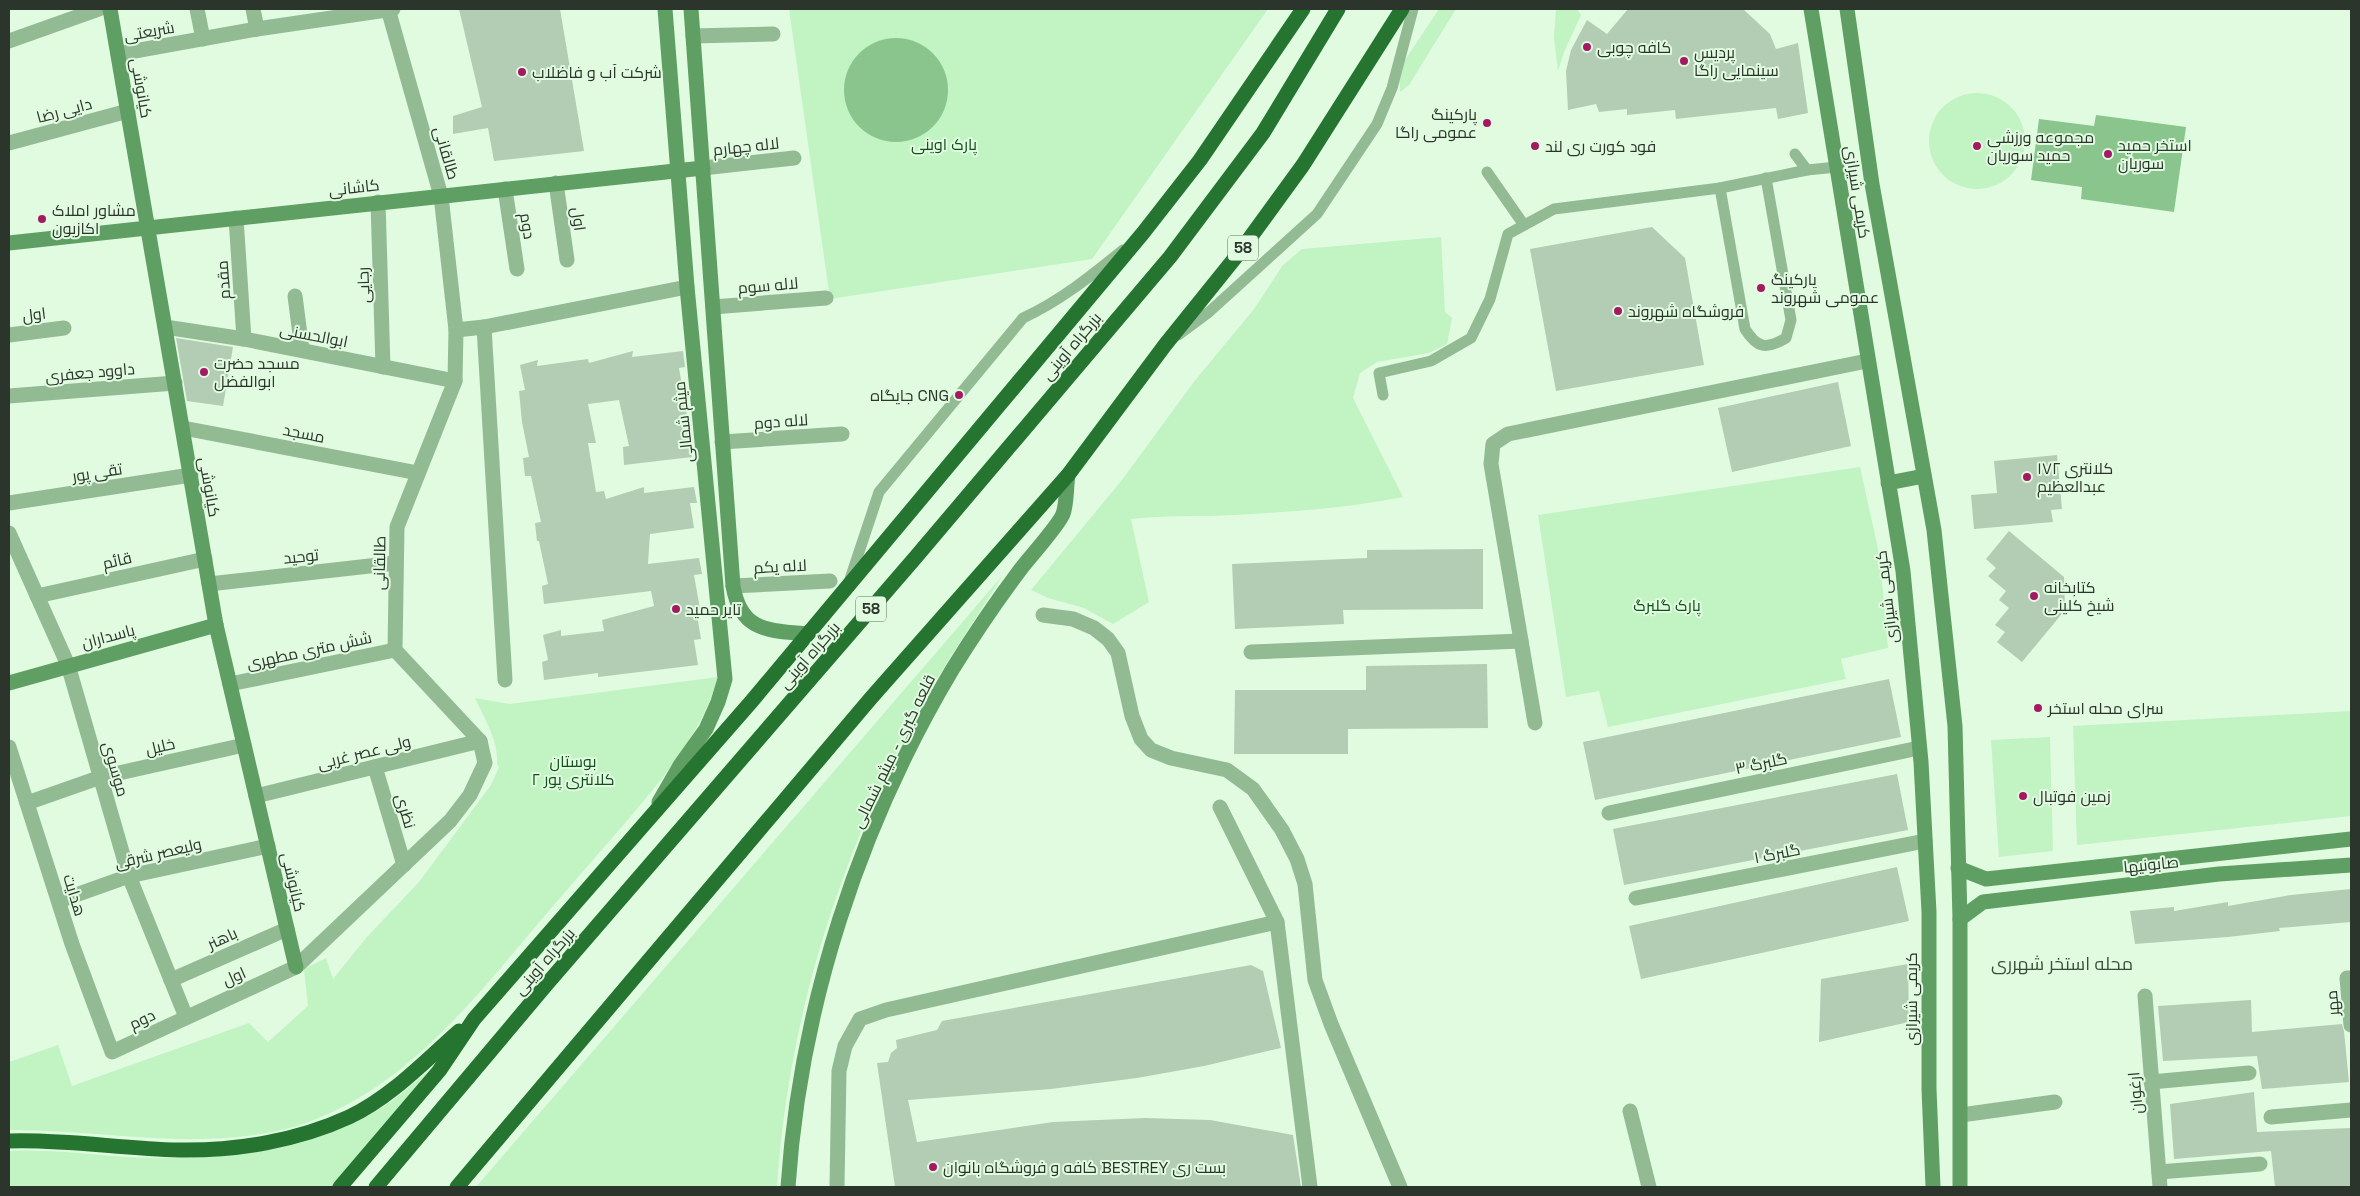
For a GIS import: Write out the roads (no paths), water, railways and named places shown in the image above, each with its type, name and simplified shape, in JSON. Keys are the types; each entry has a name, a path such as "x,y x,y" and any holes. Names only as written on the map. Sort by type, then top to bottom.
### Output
{"highway":[{"path":"340,1187 439,1072 474,1019 652,813 751,702 1143,233 1200,160 1304,9"},
{"name":"بزرگراه آوینی","path":"376,1187 546,985 915,558 1170,257 1263,133 1338,9"},
{"name":"58","path":"457,1187 871,698 1068,475 1165,345 1239,253 1303,165 1402,9"},
{"path":"9,1141 180,1150 242,1147 294,1136 350,1116 384,1095 474,1019"}],"street":[{"path":"9,41 99,9"},
{"name":"کیانوشی","path":"110,9 216,625 296,968"},
{"path":"197,9 203,39"},
{"path":"253,9 257,29"},
{"name":"شریعتی","path":"118,54 257,29 390,9"},
{"name":"طالقانی","path":"390,9 441,196 456,330 455,381 397,527 395,650"},
{"name":"میثم شمالی","path":"652,813 681,764 706,729 718,702 725,679 687,287 665,9"},
{"path":"691,9 722,442 733,586 736,603 745,618 760,627 807,634"},
{"name":"کریمی شیرازی","path":"1811,9 1867,361 1903,571 1919,748 1925,841 1928,912 1929,1089 1933,1187"},
{"name":"کریمی شیرازی","path":"1847,9 1872,184 1934,530 1955,726 1960,919 1960,1187"},
{"path":"693,36 773,34"},
{"name":"دایی رضا","path":"9,142 128,111"},
{"name":"لاله چهارم","path":"703,168 794,158"},
{"name":"کاشانی","path":"9,243 703,168"},
{"name":"اول","path":"556,183 567,260"},
{"name":"دوم","path":"504,189 517,269"},
{"name":"رجایی","path":"378,202 383,367"},
{"name":"مقدم","path":"236,218 244,339"},
{"path":"456,330 484,327 687,287"},
{"path":"295,296 302,350"},
{"name":"لاله سوم","path":"712,307 826,298"},
{"name":"ابوالحسنی","path":"165,327 244,339 455,381"},
{"path":"484,327 505,680"},
{"name":"اول","path":"9,335 64,328"},
{"path":"1535,723 1491,464 1493,444 1508,434 1867,361"},
{"name":"داوود جعفری","path":"9,396 175,383"},
{"name":"مسجد","path":"182,428 418,473"},
{"name":"لاله دوم","path":"722,442 842,434"},
{"name":"تقی پور","path":"9,503 191,475"},
{"name":"قلعه گبری - میثم شمالی","path":"788,1187 793,1124 810,1031 830,954 863,854 888,793 952,670 1006,588 1062,515 1068,475"},
{"path":"1888,482 1924,476"},
{"name":"موسوی","path":"9,533 68,665 129,876 186,1017"},
{"name":"قائم","path":"37,596 205,559"},
{"name":"توحید","path":"209,584 396,563"},
{"name":"لاله یکم","path":"733,586 830,581"},
{"path":"1043,616 1073,619 1094,628 1108,639 1118,653 1132,716 1140,739 1151,750 1172,758 1227,770 1253,789 1282,830 1297,859 1305,884 1315,980 1330,1024 1400,1187"},
{"name":"پاسداران","path":"9,683 216,625"},
{"path":"1251,652 1521,641"},
{"path":"296,968 450,821 470,795 485,763 480,741 395,650"},
{"name":"شش متری مطهری","path":"230,684 395,650"},
{"name":"ولی عصر غربی","path":"256,796 480,741"},
{"name":"خلیل","path":"27,803 100,777 244,745"},
{"name":"هدایت","path":"9,747 72,944 112,1052"},
{"name":"گلبرگ ۳","path":"1609,813 1919,748"},
{"name":"نظری","path":"375,767 404,865"},
{"path":"1220,807 1277,922 1310,1187"},
{"name":"صابونیها","path":"1958,868 1986,879 2351,839"},
{"name":"گلبرگ ۱","path":"1636,898 1925,841"},
{"name":"ولیعصر شرقی","path":"59,900 129,876 268,846"},
{"name":"صابونیها","path":"1960,919 1983,902 2122,884 2220,874 2351,865"},
{"path":"2020,876 2006,883 2005,890 2009,896 2023,898"},
{"path":"837,1187 840,1071 845,1046 860,1019 886,1010 1277,922"},
{"name":"باهنر","path":"171,980 287,929"},
{"name":"اول","path":"186,1017 296,968"},
{"name":"مهر","path":"2349,978 2351,1025"},
{"name":"ارغوان","path":"2145,996 2160,1180"},
{"name":"دوم","path":"112,1052 186,1017"},
{"path":"2151,1082 2249,1073"},
{"path":"1961,1115 2055,1102"},
{"path":"2271,1117 2351,1110"},
{"path":"1630,1111 1649,1187"},
{"path":"2160,1180 2260,1164"}],"lane":[{"path":"1165,345 1209,312 1317,214 1377,124 1392,88 1413,9"},
{"path":"1795,154 1807,170"},
{"path":"1383,396 1379,372 1431,361 1471,338 1490,299 1508,234 1524,225 1554,210 1720,188 1807,170 1836,167"},
{"path":"1487,172 1524,225"},
{"path":"1720,188 1745,328 1752,340 1762,346 1776,344 1786,338 1791,320 1766,178"},
{"path":"849,584 879,492 1023,318 1042,309 1086,281 1143,233"}],"place":[{"name":"کافه چوبی","path":"1587,47"},
{"name":"پردیس سینمایی راگا","path":"1684,61"},
{"name":"شرکت آب و فاضلاب","path":"522,72"},
{"name":"پارکینگ عمومی راگا","path":"1487,123"},
{"name":"فود کورت ری لند","path":"1535,146"},
{"name":"مجموعه ورزشی حمید سوریان","path":"1977,146"},
{"name":"استخر حمید سوریان","path":"2108,154"},
{"name":"مشاور املاک اکازیون","path":"42,219"},
{"name":"پارکینگ عمومی شهروند","path":"1761,288"},
{"name":"فروشگاه شهروند","path":"1618,311"},
{"name":"مسجد حضرت ابوالفضل","path":"204,372"},
{"name":"جایگاه CNG","path":"959,395"},
{"name":"کلانتری ۱۷۲ عبدالعظیم","path":"2027,477"},
{"name":"کتابخانه شیخ کلینی","path":"2034,596"},
{"name":"تایر حمید","path":"676,609"},
{"name":"سرای محله استخر","path":"2038,708"},
{"name":"زمین فوتبال","path":"2023,796"},
{"name":"کافه و فروشگاه بانوان BESTREY بست ری","path":"933,1167"}],"district":[{"name":"محله استخر شهرری","path":"2062,964"}],"park label":[{"name":"پارک اوینی","path":"944,144"},
{"name":"پارک گلبرگ","path":"1667,605"},
{"name":"بوستان کلانتری پور ۲","path":"573,770"}]}
